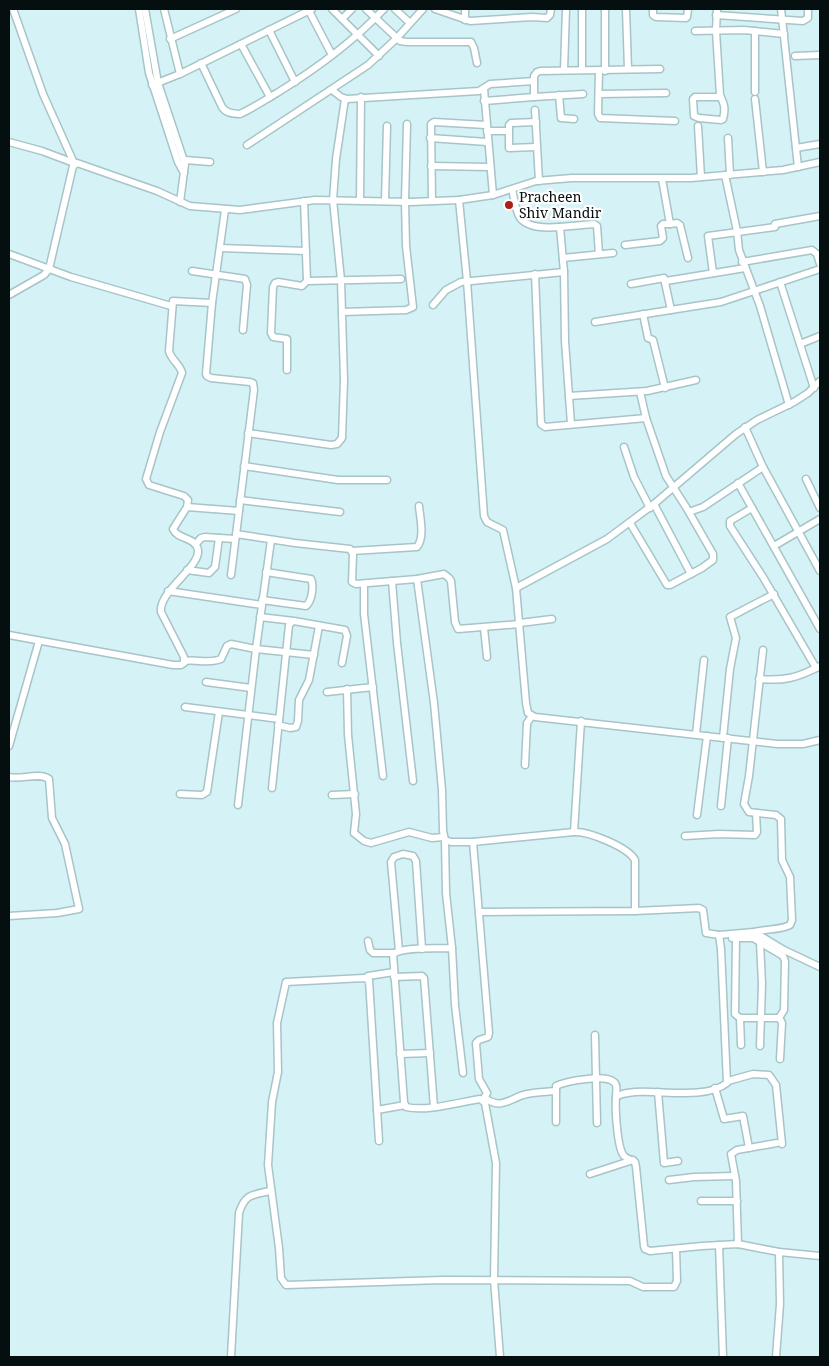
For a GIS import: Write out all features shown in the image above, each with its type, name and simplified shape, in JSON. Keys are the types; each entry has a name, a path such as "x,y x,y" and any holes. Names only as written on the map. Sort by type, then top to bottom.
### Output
{"street":[{"path":"9,295 44,275 49,269 74,164 43,94 13,9"},
{"path":"139,9 155,84 178,162 184,173"},
{"path":"145,9 155,84 186,167 180,202"},
{"path":"164,9 180,74"},
{"path":"170,39 222,12 236,9"},
{"path":"332,9 379,56"},
{"path":"342,18 352,9"},
{"path":"366,9 396,39 407,42 468,41 472,44 477,63"},
{"path":"201,63 225,110 240,114 295,82 332,56 384,9"},
{"path":"395,9 410,23"},
{"path":"247,145 332,90 379,56 423,9"},
{"path":"436,9 465,20 547,18 550,15 551,9"},
{"path":"465,9 465,20"},
{"path":"564,70 566,9"},
{"path":"582,9 582,70"},
{"path":"605,9 598,114 600,118 675,121"},
{"path":"626,9 628,69"},
{"path":"653,9 653,15 656,17 686,18 688,17 688,9"},
{"path":"751,9 752,17"},
{"path":"780,9 798,166"},
{"path":"721,97 695,97 692,106 694,116 723,119 725,106 721,97 716,31 717,12 752,17 806,20 808,9"},
{"path":"155,84 180,74 311,10 332,56"},
{"path":"269,30 295,82"},
{"path":"695,31 784,34"},
{"path":"755,32 755,96 763,172"},
{"path":"241,44 270,97"},
{"path":"795,56 820,55"},
{"path":"534,96 534,76 536,72 660,69"},
{"path":"332,90 344,98 480,91 490,84 534,81"},
{"path":"484,89 493,195"},
{"path":"599,94 666,93"},
{"path":"484,101 583,94"},
{"path":"559,95 561,118 574,119"},
{"path":"360,200 361,97"},
{"path":"248,434 331,445 340,442 343,435 342,280 333,200 344,98"},
{"path":"535,110 538,181"},
{"path":"432,201 430,125 434,122 508,131"},
{"path":"536,122 510,123 508,125 509,148 536,146"},
{"path":"342,312 406,310 413,307 406,246 407,124"},
{"path":"385,201 387,126"},
{"path":"698,126 700,177"},
{"path":"430,138 488,142"},
{"path":"728,138 728,175 739,250 755,290 789,405"},
{"path":"9,142 42,151 74,164 80,163 156,191 180,202 197,207 224,210 254,209 304,201 459,200 493,195 538,181 572,178 662,179 700,177 763,172 820,162"},
{"path":"796,148 820,144"},
{"path":"184,160 210,162"},
{"path":"431,166 490,166"},
{"path":"662,179 670,224"},
{"path":"512,189 519,216 524,222 532,226 560,227 594,224 597,226 599,254"},
{"path":"459,200 467,281 484,516 487,522 500,528 505,533 516,588 527,709 532,716 788,745 820,740"},
{"path":"304,201 307,281"},
{"path":"224,210 217,276 212,303 206,374 211,378 253,383 254,390 231,575"},
{"path":"714,273 708,236 820,216"},
{"path":"625,245 660,241 663,238 661,226 663,224 677,223 680,226 688,258"},
{"path":"560,227 571,424"},
{"path":"220,248 306,251"},
{"path":"631,284 661,278 664,278 666,281 714,273 812,250 817,254 820,264"},
{"path":"563,258 612,253"},
{"path":"9,254 71,277 171,306"},
{"path":"595,322 721,302 820,269"},
{"path":"192,272 244,278 246,281 242,330"},
{"path":"433,305 446,290 467,281 564,272"},
{"path":"535,274 541,424 545,427 646,418"},
{"path":"287,370 287,339 273,338 271,333 273,287 275,283 302,286 307,281 401,279"},
{"path":"666,281 671,310"},
{"path":"780,282 814,388"},
{"path":"184,661 178,644 161,612 161,604 168,591 197,556 196,544 177,535 174,531 175,524 188,502 186,497 152,486 146,479 160,432 182,373 170,355 171,306 174,300 212,303"},
{"path":"643,314 648,338 653,340 665,388"},
{"path":"800,344 820,336"},
{"path":"569,396 640,392 696,380"},
{"path":"516,588 607,539 652,506 745,427 789,405 814,388 820,381"},
{"path":"630,523 667,585 711,563 713,557 689,512 666,476 646,418 640,392"},
{"path":"745,427 763,467 820,571"},
{"path":"624,447 634,477 691,574"},
{"path":"244,466 338,480 388,480"},
{"path":"689,512 703,507 763,467"},
{"path":"806,479 820,508"},
{"path":"738,483 820,629"},
{"path":"240,500 340,512"},
{"path":"196,544 201,538 235,537 347,548 352,551 417,546 421,538 419,506"},
{"path":"186,507 238,511"},
{"path":"752,508 733,518 729,524 818,667 793,679 759,679"},
{"path":"774,546 820,519"},
{"path":"187,570 209,573 213,570 220,538"},
{"path":"238,805 251,688 271,540"},
{"path":"352,551 354,559 352,582 356,584 417,580 438,574 447,576 451,581 456,626 462,630 552,619"},
{"path":"168,591 262,603 306,606 310,602 313,583 311,579 266,572"},
{"path":"417,580 434,703 445,838 446,886 455,1006 463,1073"},
{"path":"392,581 397,643 413,781"},
{"path":"364,584 364,614 383,776"},
{"path":"721,806 730,674 736,638 730,617 774,594"},
{"path":"260,617 346,631 347,636 342,663"},
{"path":"272,788 286,652 292,622"},
{"path":"185,707 249,716 278,722 290,728 296,727 299,700 309,680 319,626"},
{"path":"484,628 487,657"},
{"path":"9,635 174,665 180,665 184,661 216,661 221,659 226,646 231,644 256,650 314,655"},
{"path":"9,746 39,641"},
{"path":"479,912 635,911 698,908 703,910 706,933 722,934 754,932 786,927 790,924 792,920 790,877 782,860 781,819 776,815 749,812 744,804 763,650"},
{"path":"696,734 704,660"},
{"path":"206,682 251,688"},
{"path":"327,692 373,687"},
{"path":"347,690 348,735 355,794 356,817 354,832 356,836 364,841 375,843 409,832 432,838 445,838 451,842 473,842 583,832 624,850 634,857 635,911"},
{"path":"180,794 202,796 207,792 219,712"},
{"path":"525,765 527,723 532,716"},
{"path":"574,832 581,721"},
{"path":"697,815 706,736"},
{"path":"9,777 44,777 49,779 52,818 65,844 79,909 57,913 9,916"},
{"path":"332,795 355,794"},
{"path":"685,836 719,834 755,835 757,832 756,813"},
{"path":"473,842 489,1033 488,1037 477,1041 476,1045 479,1076 487,1091 484,1099 496,1163 494,1280 500,1357"},
{"path":"405,1104 394,975 397,952 391,862 394,857 400,854 412,856 416,861 422,949"},
{"path":"754,932 784,950 820,967"},
{"path":"722,934 736,938 750,938 779,952 784,957 784,1010 779,1018"},
{"path":"722,934 724,1023 728,1081"},
{"path":"736,938 735,1014 740,1018 779,1018"},
{"path":"368,942 373,953 452,948"},
{"path":"760,942 762,984 760,1046"},
{"path":"368,976 422,976 424,978 434,1107"},
{"path":"379,1142 369,980 364,978 286,982 276,1023 278,1072 272,1102 268,1165 270,1191 280,1248 281,1278 286,1284 494,1280 630,1281 643,1287 674,1287 677,1281 676,1249"},
{"path":"740,1018 741,1045"},
{"path":"779,1018 782,1023 780,1059"},
{"path":"594,1035 597,1123"},
{"path":"400,1054 430,1053"},
{"path":"616,1097 620,1094 629,1093 694,1093 725,1085 728,1081 753,1074 769,1075 776,1085 779,1144 737,1150 731,1154 737,1201 738,1244"},
{"path":"556,1122 557,1086 574,1080 595,1079 615,1082 617,1085 617,1130 622,1152 624,1156 632,1160 637,1170 645,1249 650,1251 738,1244 779,1252 820,1256"},
{"path":"715,1088 724,1119 743,1116 749,1148"},
{"path":"377,1110 405,1104 411,1108 434,1107 480,1099 499,1103 525,1094 556,1091"},
{"path":"658,1092 664,1162 678,1161"},
{"path":"590,1174 632,1160"},
{"path":"669,1180 735,1176"},
{"path":"231,1357 239,1213 242,1204 248,1197 270,1191"},
{"path":"702,1201 737,1201"},
{"path":"719,1245 723,1357"},
{"path":"776,1357 780,1304 779,1252"}],"place":[{"name":"Pracheen Shiv Mandir","path":"509,205"}]}
